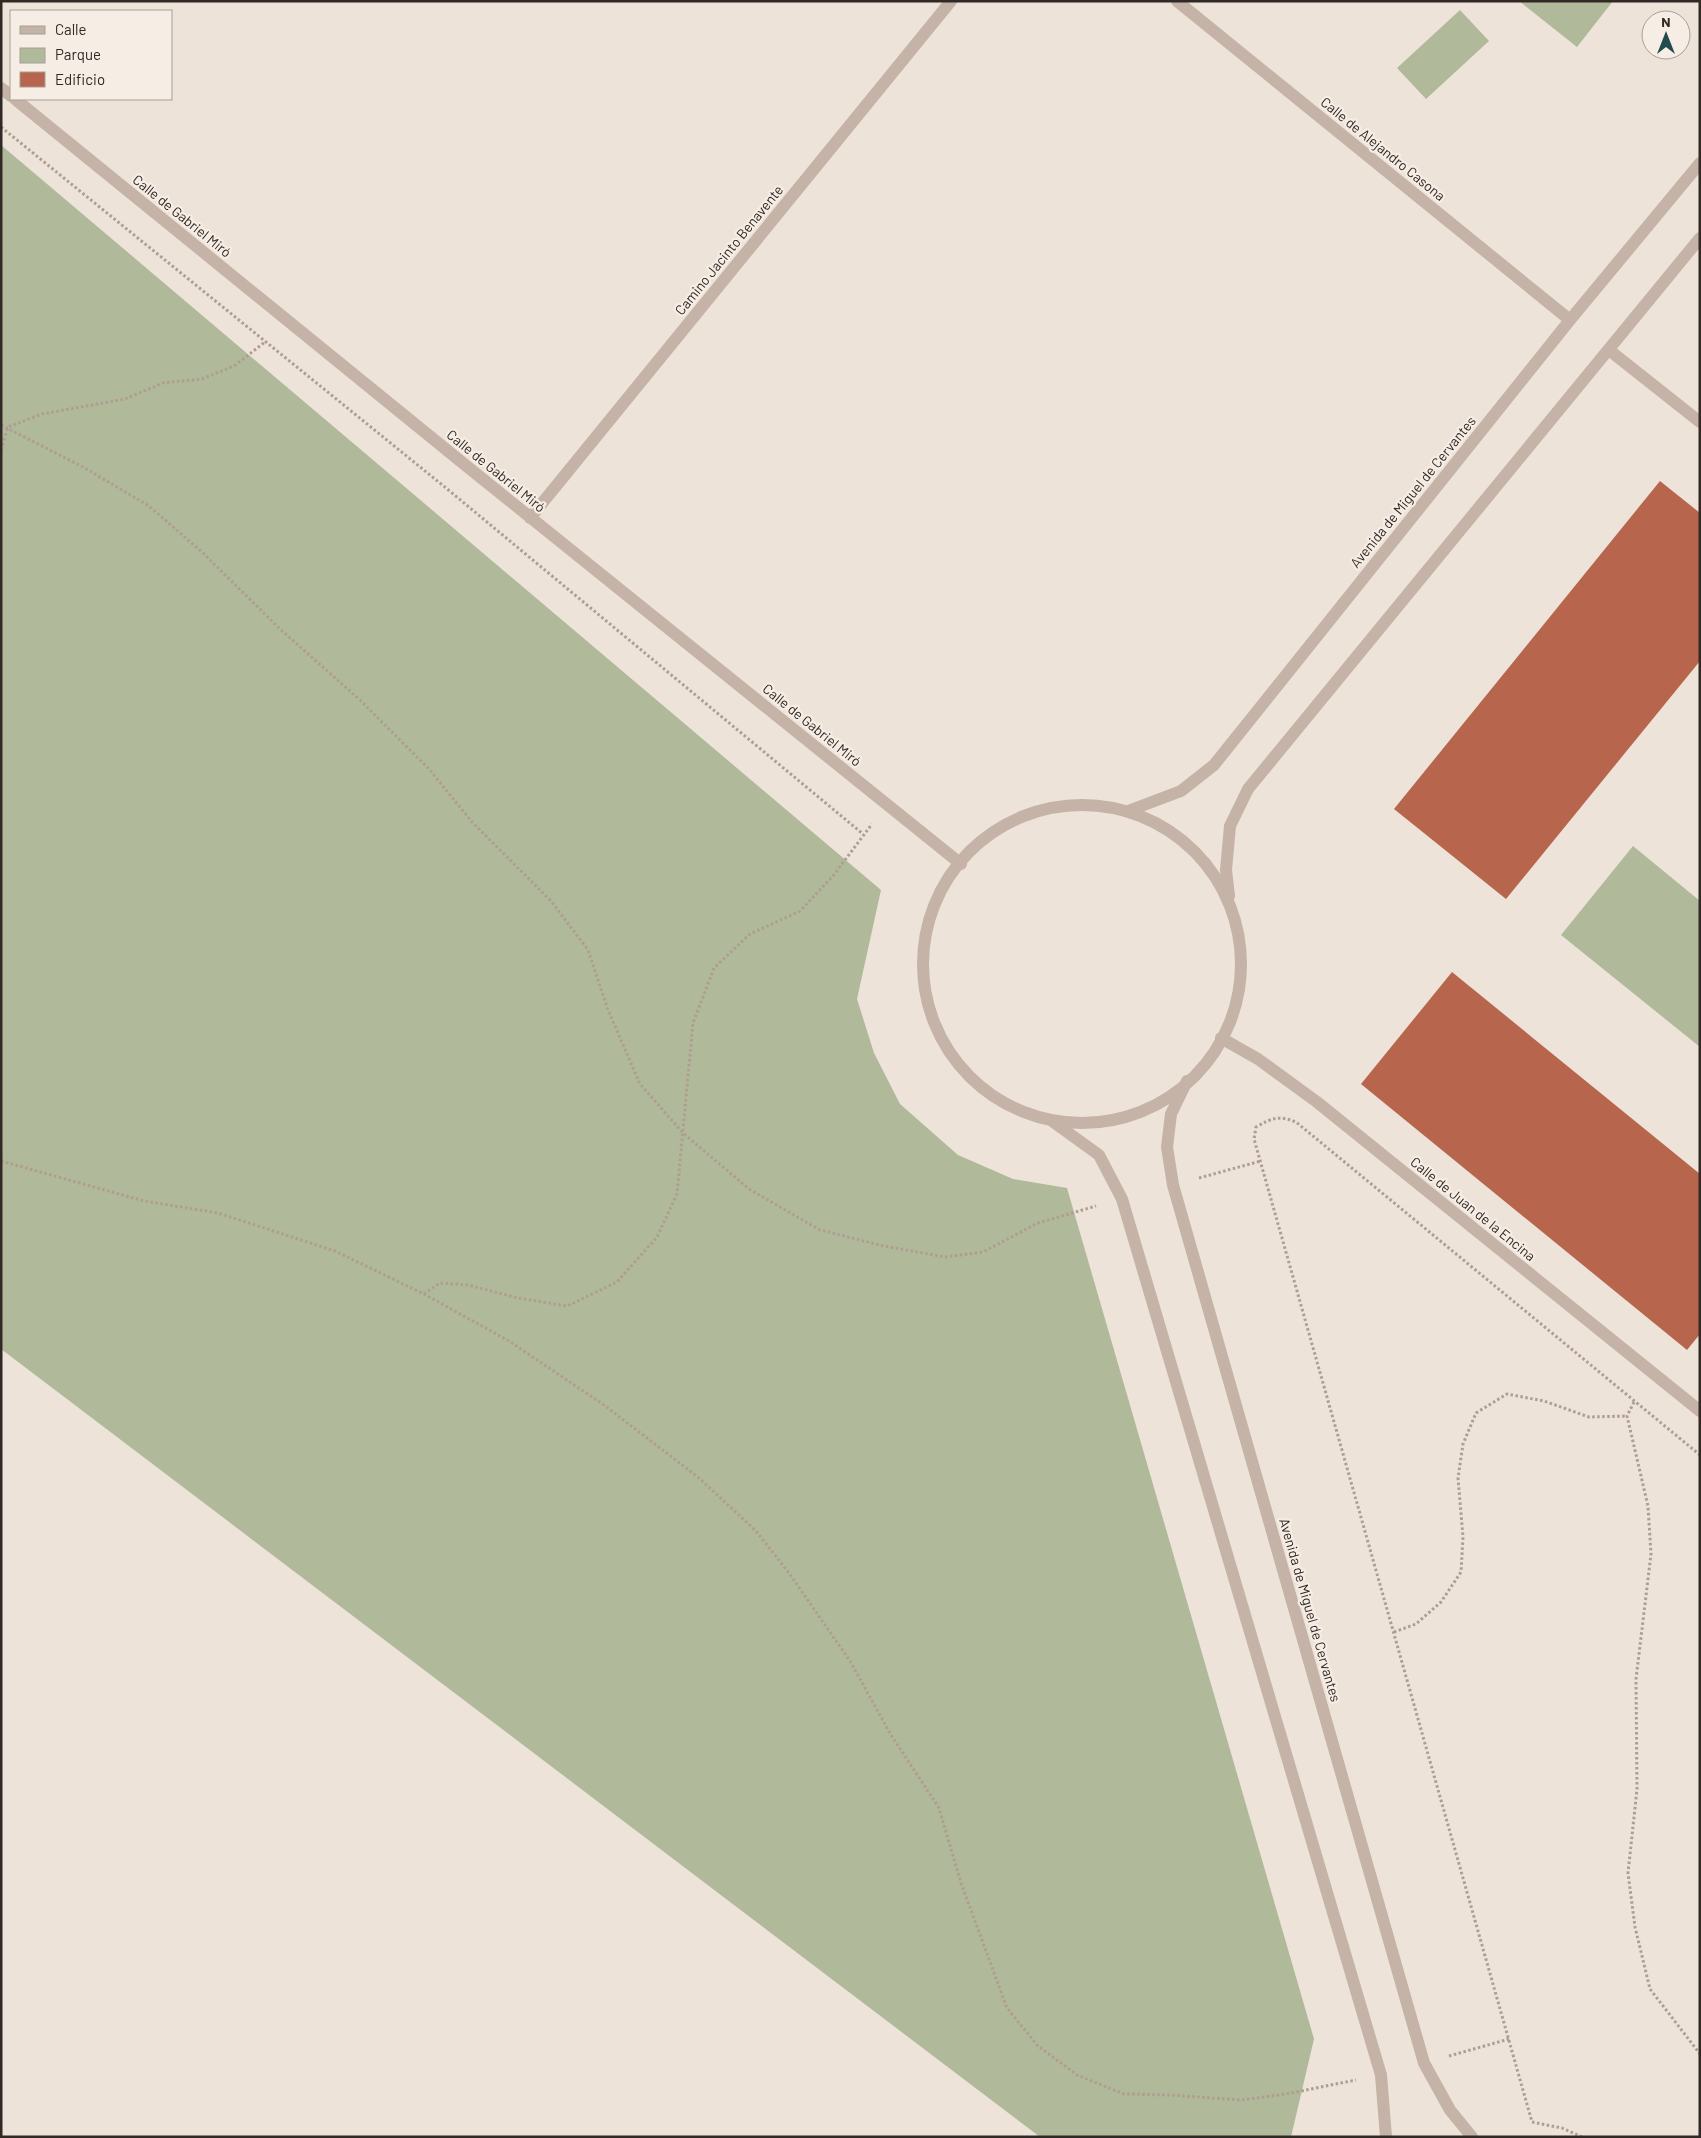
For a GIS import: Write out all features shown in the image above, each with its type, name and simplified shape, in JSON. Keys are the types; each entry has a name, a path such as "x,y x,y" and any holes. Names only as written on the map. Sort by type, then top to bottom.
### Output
{"street":[{"name":"Camino Jacinto Benavente","path":"530,518 951,1"},
{"name":"Calle de Alejandro Casona","path":"1177,1 1570,320"},
{"name":"Calle de Gabriel Miró","path":"16,100 530,518 961,864"},
{"name":"Avenida de Miguel de Cervantes","path":"1128,811 1181,791 1214,766 1570,320 1700,163"},
{"path":"1230,906 1226,870 1230,826 1248,789 1700,238"},
{"path":"1609,350 1700,422"},
{"path":"1052,1121 1108,1122 1169,1098 1214,1054 1239,996 1241,942 1230,906 1215,874 1176,835 1128,811 1092,804 1025,814 982,839 938,892 924,937 923,989 934,1028 968,1077 996,1099 1052,1121 1099,1155 1122,1199 1381,2075 1386,2137"},
{"name":"Calle de Juan de la Encina","path":"1221,1038 1258,1059 1317,1102 1700,1411"},
{"name":"Avenida de Miguel de Cervantes","path":"1187,1081 1171,1114 1167,1146 1173,1185 1424,2063 1450,2110 1472,2137"}],"path":[{"path":"1,127 446,488 863,834 833,876 800,911 750,934 714,968 693,1023 677,1194 657,1237 617,1282 566,1306 518,1298 468,1285 440,1283 424,1294"},
{"path":"8,427 42,414 124,399 163,383 202,380 234,366 265,342"},
{"path":"1,425 83,467 149,506 202,552 281,630 360,700 428,769 472,822 551,901 588,950 608,1010 640,1084 683,1134 749,1189 820,1230 884,1246 945,1257 983,1252 1038,1222"},
{"path":"1,450 8,427"},
{"path":"1582,2137 1562,2128 1532,2122 1254,1139 1256,1127 1270,1119 1284,1117 1296,1122 1700,1455"},
{"path":"1,1161 144,1201 218,1213 335,1250 424,1294 509,1341 604,1405 699,1478 756,1531 789,1573 850,1662 891,1735 939,1808 961,1883 1007,2008 1038,2046 1077,2075 1124,2094 1241,2100 1286,2094"},
{"path":"1394,1632 1416,1624 1441,1602 1461,1572 1463,1537 1458,1478 1463,1444 1476,1413 1507,1394 1544,1401 1589,1417 1626,1416"},
{"path":"1634,1402 1626,1416 1648,1506 1651,1554 1636,1679 1637,1788 1628,1873 1635,1927 1650,1989 1700,2054"}],"green space":[{"path":"1519,1 1613,1 1577,47"},
{"path":"1460,10 1489,41 1426,99 1397,68"},
{"path":"1,145 881,890 857,999 874,1053 900,1104 958,1155 1013,1179 1067,1188 1314,2039 1291,2137 1040,2137 1,1349"},
{"path":"1633,846 1700,901 1700,1047 1561,935"}],"building":[{"path":"1660,481 1700,513 1700,661 1506,899 1394,809"},
{"path":"1452,972 1700,1174 1700,1334 1687,1350 1361,1084"}]}
